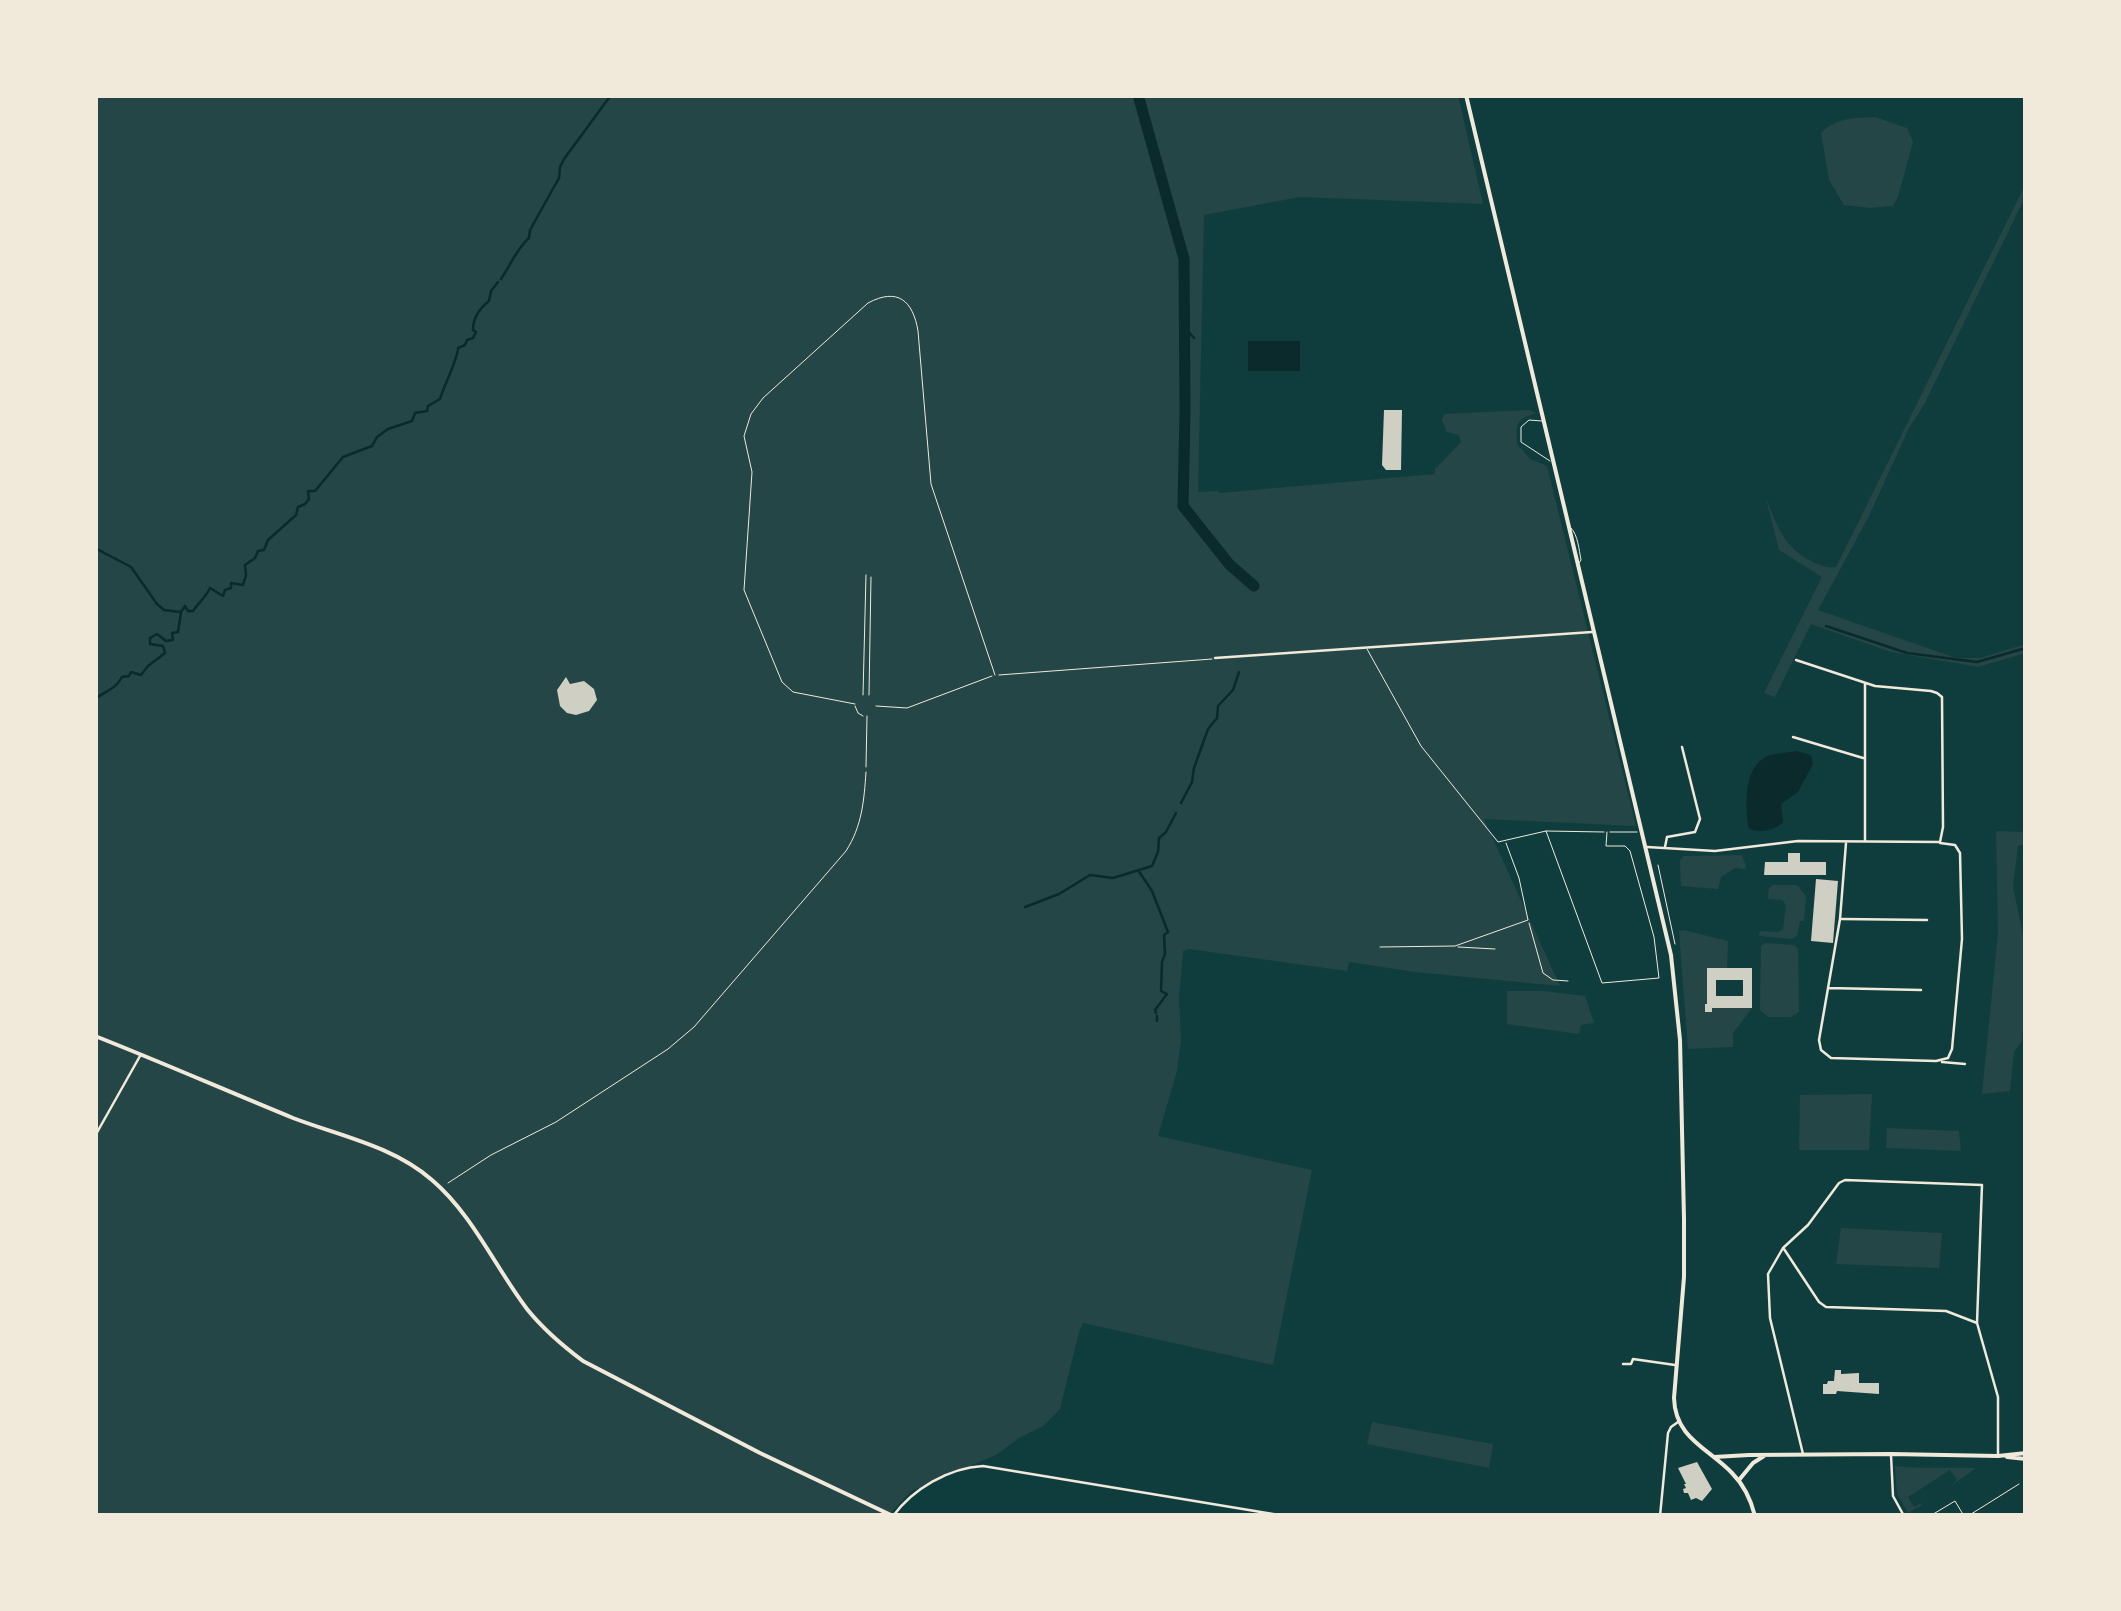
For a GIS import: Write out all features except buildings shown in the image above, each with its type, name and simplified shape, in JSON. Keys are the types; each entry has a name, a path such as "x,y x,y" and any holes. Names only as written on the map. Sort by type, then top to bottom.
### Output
{"street":[{"path":"1466,95 1670,945 1680,1040 1684,1276 1674,1404 1678,1422 1687,1434 1738,1480 1755,1516"},
{"path":"1215,658 1593,632"},
{"path":"1796,660 1888,688 1931,691 1942,697 1943,827 1938,843"},
{"path":"1865,843 1866,682"},
{"path":"1793,737 1865,759"},
{"path":"1665,848 1667,837 1695,832 1700,820 1682,747"},
{"path":"1646,847 1714,852 1782,842 1955,845 1960,853 1962,939 1952,1049 1946,1060 1936,1062"},
{"path":"1846,842 1840,919 1819,1040 1821,1050 1831,1058 1965,1064"},
{"path":"1840,919 1927,920"},
{"path":"1827,988 1920,990"},
{"path":"95,1036 295,1119 382,1150 415,1167 441,1188 484,1242 526,1308 583,1361 760,1453 893,1516 924,1486 964,1468 982,1466 1285,1516"},
{"path":"95,1136 140,1054"},
{"path":"1804,1455 1770,1318 1768,1274 1783,1248 1845,1180 1982,1185 1977,1324 1998,1397 1998,1456"},
{"path":"1783,1248 1826,1307 1946,1311 1977,1324"},
{"path":"1623,1364 1631,1364 1633,1359 1676,1365"},
{"path":"1660,1516 1668,1433 1678,1422"},
{"path":"1891,1454 1893,1496 1904,1516"},
{"path":"1738,1480 1756,1460 1766,1456"},
{"path":"1714,1457 2026,1456"},
{"path":"1726,1467 1734,1457"}],"lane":[{"path":"855,704 793,692 773,666 743,585 752,472 744,436 752,414 764,398 878,298 904,300 914,313 931,484 995,676"},
{"path":"1543,421 1529,420 1520,427 1521,442 1553,463"},
{"path":"863,695 866,575"},
{"path":"868,695 871,577"},
{"path":"1367,649 1421,746 1498,842 1546,831 1637,832"},
{"path":"876,706 907,708 995,676 1215,658"},
{"path":"868,695 876,706 866,716 858,712 855,704 858,698 868,695"},
{"path":"866,716 866,767"},
{"path":"1546,831 1602,983 1659,978 1654,934 1630,851 1625,846 1606,846 1606,832"},
{"path":"1506,840 1544,973 1553,980 1568,981"},
{"path":"1455,946 1528,920"},
{"path":"1477,938 1479,948"},
{"path":"1380,947 1495,949"},
{"path":"1930,1516 1955,1501 1966,1516 2019,1484"}],"path":[{"path":"441,1188 491,1155 556,1122 694,1028 846,851 856,835 864,806 866,767"}],"shaded area":[{"path":"95,95 1458,95 1483,204 1300,197 1204,215 1198,492 1435,474 1435,469 1461,442 1459,435 1447,432 1442,421 1444,414 1529,410 1536,413 1518,423 1517,444 1530,459 1547,466 1636,826 1484,819 1560,986 1349,962 1347,971 1183,951 1177,1071 1158,1136 1312,1170 1273,1365 1083,1323 1060,1409 1043,1426 996,1455 911,1491 888,1516 95,1516"},
{"path":"1875,117 1907,128 1913,142 1898,197 1893,206 1844,205 1829,180 1821,133 1840,121"},
{"path":"2026,183 2026,195 1924,405 1818,610 1956,658 1980,658 2026,644 2026,653 1978,667 1891,652 1811,624 1775,697 1764,693 1822,577 1779,550 1766,499 1783,536 1795,550 1819,565 1836,567"},
{"path":"1248,341 1300,341 1300,371 1248,371"},
{"path":"1797,751 1811,755 1813,764 1798,792 1781,804 1783,822 1767,830 1749,829 1746,801 1752,771 1767,756"},
{"path":"1996,831 2026,832 2026,843 2018,846 2013,887 2026,949 2026,986 2022,1041 2014,1052 2010,1091 1982,1094 1998,933"},
{"path":"1742,855 1745,869 1735,868 1721,877 1718,889 1681,886 1680,860 1684,856"},
{"path":"1773,885 1797,885 1806,896 1804,921 1800,921 1797,936 1792,939 1759,936 1760,931 1783,929 1786,905 1782,900 1768,899"},
{"path":"1679,931 1728,941 1727,968 1708,968 1705,1011 1752,1008 1733,1033 1733,1047 1688,1049"},
{"path":"1794,945 1798,949 1799,1012 1791,1017 1768,1017 1760,1010 1761,946"},
{"path":"1507,991 1585,996 1594,1023 1581,1025 1579,1034 1507,1024"},
{"path":"1872,1094 1869,1150 1799,1150 1800,1095"},
{"path":"1887,1128 1959,1131 1961,1151 1886,1148"},
{"path":"1841,1228 1942,1233 1939,1268 1836,1264"},
{"path":"1372,1422 1493,1444 1489,1468 1367,1444"},
{"path":"1895,1466 1976,1468 1951,1486 1957,1480 1950,1470 1908,1497 1914,1507 1922,1505 1908,1513 1897,1494"}],"waterway":[{"path":"501,279 529,238 559,178 564,159 611,95"},
{"path":"1138,95 1184,259 1183,506 1229,564 1254,586"},
{"path":"95,699 131,672 141,675 165,653 163,646 150,644 150,638 157,634 166,641 173,640 172,633 178,632 185,606 193,611 210,588 223,596 231,583 243,585 245,565 296,515 298,507 309,499 308,491 315,491 343,457 372,446 388,429 412,421 415,413 427,411 440,399 458,348 473,338 476,317 498,282"},
{"path":"1185,328 1194,338"},
{"path":"95,548 131,567 164,610 181,612"},
{"path":"1826,626 1907,653 1977,662 2026,648"},
{"path":"1181,803 1192,782 1208,729 1217,718 1218,706 1233,690 1239,672"},
{"path":"1025,907 1059,894 1090,875 1113,878 1152,866 1159,838 1176,813"},
{"path":"1138,870 1152,891 1168,932 1164,935 1161,991 1167,994 1156,1013"},
{"path":"1157,1016 1157,1021"}]}
